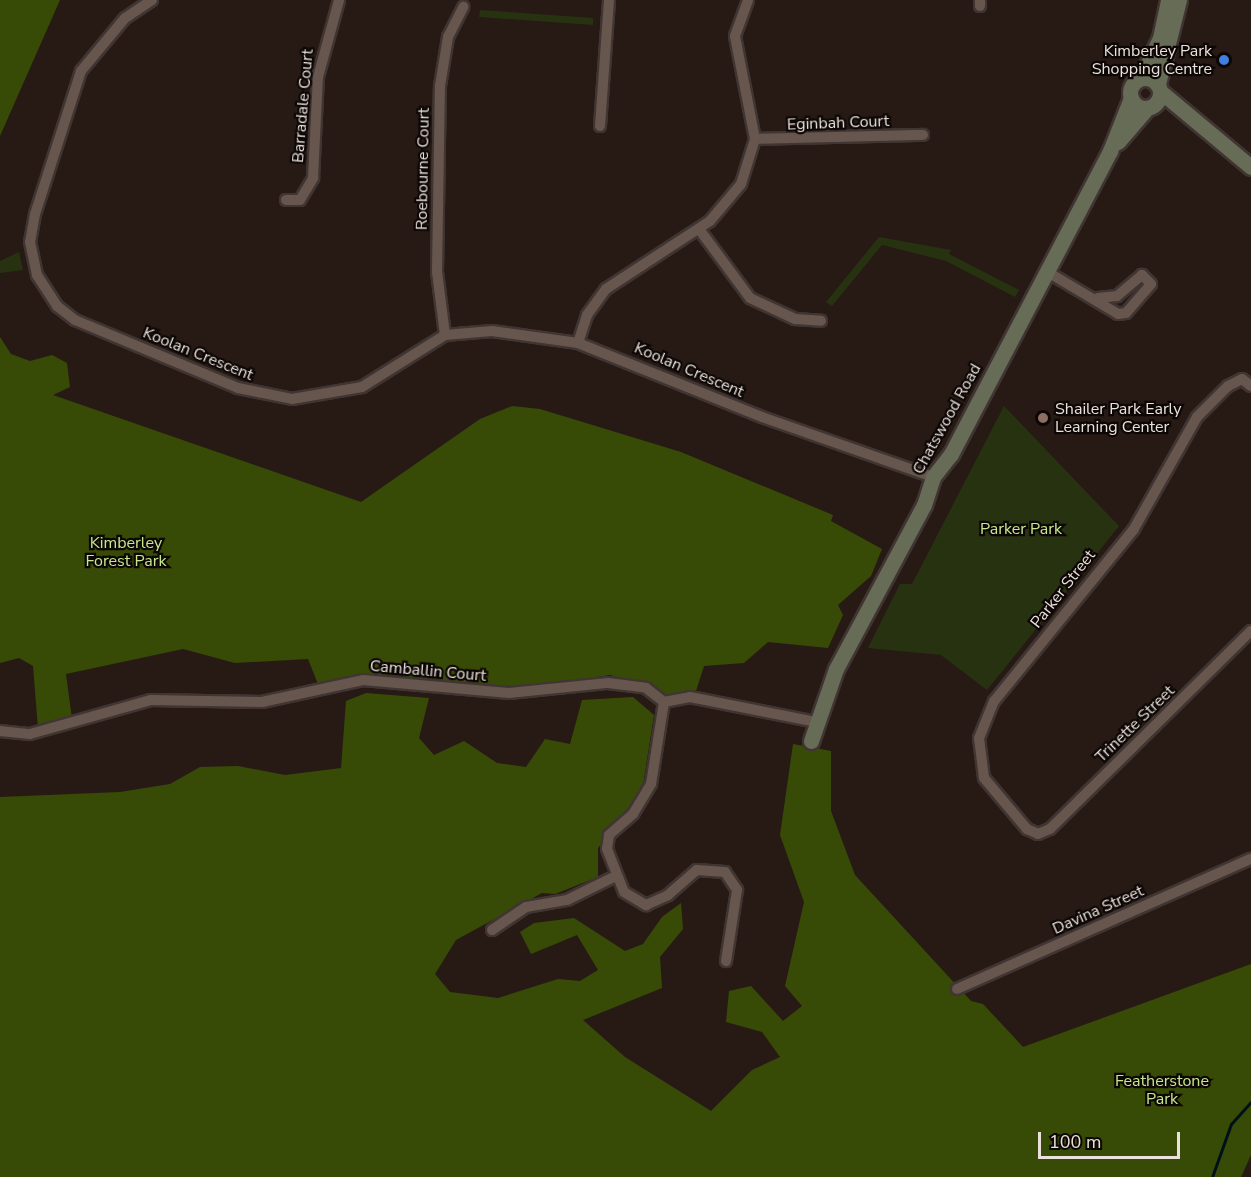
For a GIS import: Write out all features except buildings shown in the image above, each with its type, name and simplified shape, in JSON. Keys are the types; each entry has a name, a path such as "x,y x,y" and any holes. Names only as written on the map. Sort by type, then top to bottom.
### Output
{"street":[{"name":"Koolan Crescent","path":"152,0 125,18 91,55 66,108 30,242 37,275 57,306 75,320 238,388 292,399 362,387 445,335 492,331 578,343 762,417 933,477"},
{"name":"Barradale Court","path":"286,200 300,200 313,178 318,77 339,0"},
{"path":"600,126 609,0"},
{"path":"578,343 587,315 606,288 699,229 731,200 755,139 750,92 735,53 735,36 748,0"},
{"path":"1168,0 1160,38 1141,78 1160,88 1191,120 1251,167"},
{"path":"1160,88 1179,0"},
{"name":"Roebourne Court","path":"445,335 437,272 440,86 448,37 463,7"},
{"name":"Chatswood Road","path":"811,741 836,669 924,505 933,477 951,454 1110,151 1131,98 1130,88 1141,78"},
{"name":"Chatswood Road","path":"1110,151 1150,107 1160,88"},
{"path":"1131,98 1150,107 1191,120"},
{"name":"Eginbah Court","path":"755,139 923,135"},
{"path":"699,229 750,298 795,319 821,321"},
{"path":"1046,271 1123,314 1152,284 1142,275 1117,296 1098,298"},
{"name":"Parker Street","path":"1038,834 1027,829 984,778 978,756 983,722 1134,529 1197,417 1228,386 1242,379 1251,386"},
{"name":"Trinette Street","path":"1038,834 1251,632"},
{"name":"Camballin Court","path":"0,731 37,732 165,698 262,702 363,680 509,693 608,682 646,688 664,702"},
{"path":"726,961 737,890 725,872 698,870 668,895 646,905 624,892 616,876 609,835 633,814 651,784 664,702 690,697 816,722"},
{"name":"Davina Street","path":"957,989 1251,859"},
{"path":"492,930 526,907 567,900 616,876"}],"green space":[{"path":"0,0 60,0 0,136"},
{"path":"480,10 593,18 593,25 479,17"},
{"path":"879,237 951,250 949,254 1019,290 1015,297 946,261 882,245 832,306 826,302"},
{"path":"19,252 23,270 0,273 0,261"},
{"name":"Kimberley Forest Park","path":"0,337 11,354 30,361 52,355 67,363 70,387 53,395 361,502 480,419 512,406 540,409 681,452 833,515 831,521 882,549 871,576 838,605 843,615 828,648 768,642 744,663 704,666 695,694 664,697 655,687 610,675 522,688 397,677 318,684 308,659 235,663 183,649 66,674 72,719 38,729 33,666 19,658 0,663"},
{"name":"Parker Park","path":"1004,406 1119,526 987,690 941,655 868,648 900,584 912,584"},
{"name":"Featherstone Park","path":"366,693 429,698 419,738 434,755 464,741 497,763 526,767 545,739 570,744 582,700 633,697 654,715 642,792 598,848 598,877 555,894 542,893 456,940 435,974 450,992 498,998 558,979 580,981 598,970 577,935 531,954 520,932 534,923 574,918 625,951 643,944 662,917 681,903 683,929 660,957 662,988 583,1020 625,1057 711,1111 752,1070 780,1057 762,1032 726,1022 729,991 751,986 783,1021 802,1006 785,986 804,902 780,835 793,744 831,751 831,811 855,875 971,1001 983,1004 1023,1047 1251,964 1251,1155 1241,1177 0,1177 0,797 120,792 170,784 200,767 238,766 285,775 341,768 346,701"}],"waterway":[{"path":"1212,1177 1231,1124 1251,1102"}],"place":[{"name":"Kimberley Park Shopping Centre","path":"1224,60"},
{"name":"Shailer Park Early Learning Center","path":"1043,418"}]}
